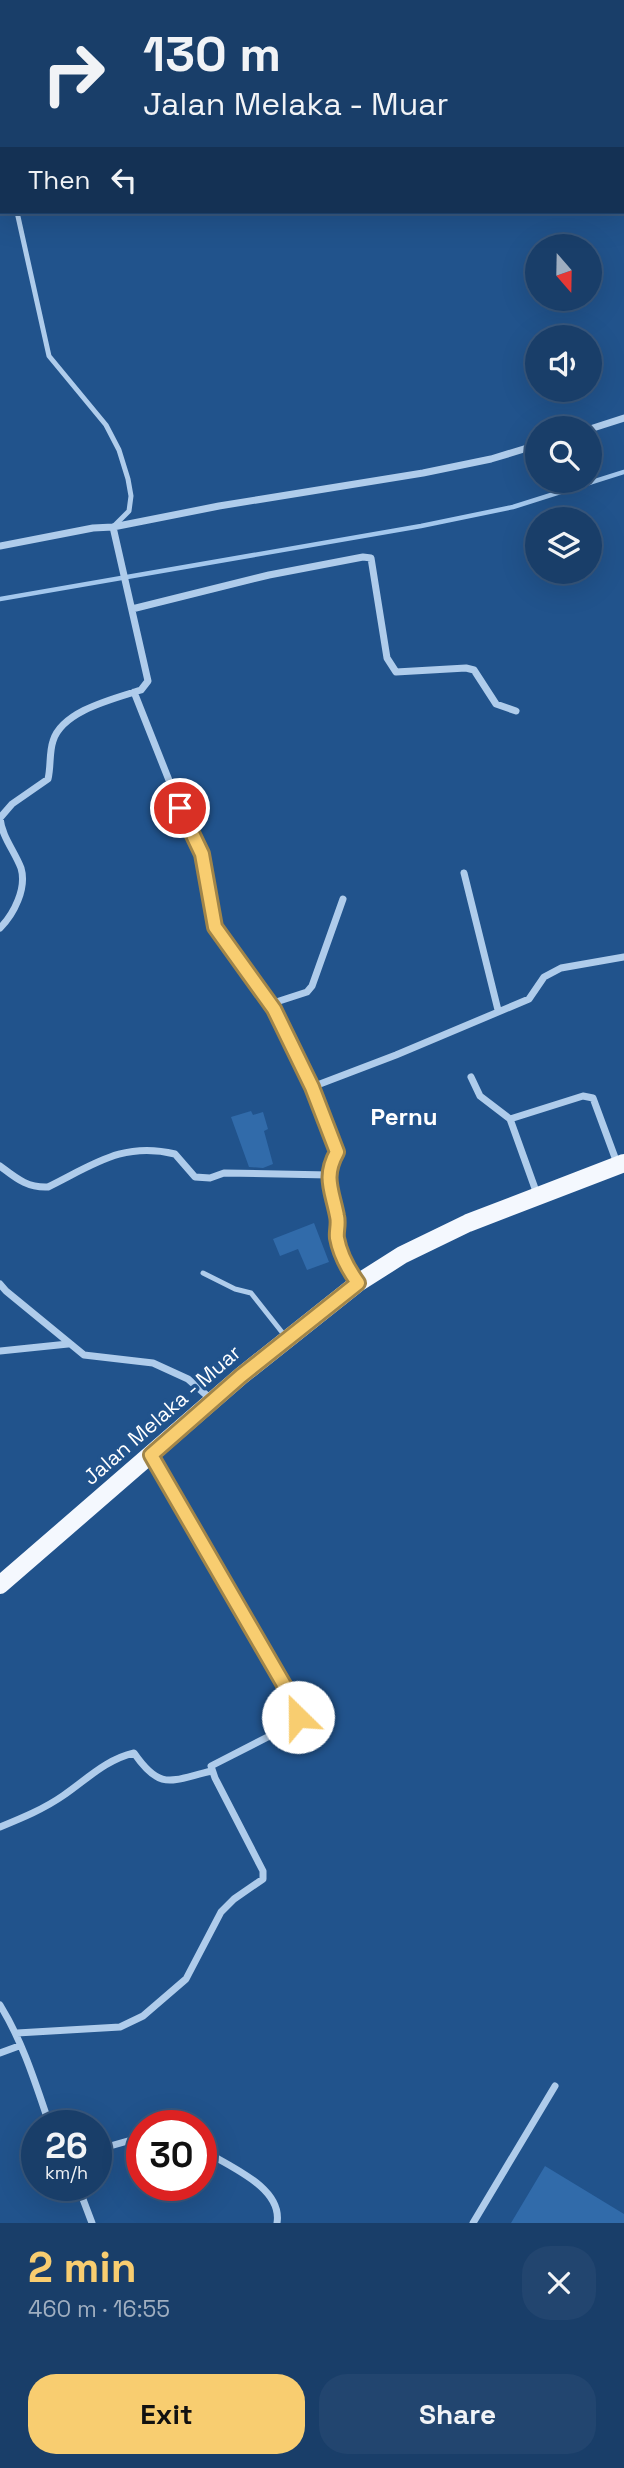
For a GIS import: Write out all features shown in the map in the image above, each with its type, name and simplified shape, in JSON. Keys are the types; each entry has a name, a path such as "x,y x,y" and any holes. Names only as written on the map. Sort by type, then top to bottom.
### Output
{"main road":[{"name":"Jalan Melaka - Muar","path":"0,1585 213,1400 282,1332 354,1278 468,1223 621,1164"}],"street":[{"path":"602,425 624,418"},
{"path":"0,546 437,470 525,449"},
{"path":"0,928 10,918 20,894 22,870 1,830 0,818 12,804 48,779 52,744 58,728 74,715 141,690 148,681 113,527"},
{"path":"132,609 269,575 363,557 371,558 387,659 396,672 466,668 474,670 496,704 516,710"},
{"path":"134,692 180,808 202,854 215,927 270,1004 312,1087 337,1152 329,1166 338,1221 336,1235 344,1261 354,1278"},
{"path":"464,873 498,1010"},
{"path":"270,1004 307,992 312,986 343,899"},
{"path":"312,1087 528,999 544,977 561,968 624,957"},
{"path":"471,1077 480,1096 510,1119 537,1195"},
{"path":"510,1119 583,1096 593,1098 621,1164"},
{"path":"0,1166 24,1184 36,1187 48,1187 119,1152 143,1150 175,1154 195,1177 209,1178 224,1173 329,1175"},
{"path":"0,1284 83,1354 153,1363 188,1378 213,1400"},
{"path":"0,1351 68,1344"},
{"path":"17,2033 120,2027 143,2016 186,1979 221,1912 262,1878 263,1871 211,1766 295,1723 298,1709 151,1455"},
{"path":"0,1827 29,1816 118,1757 134,1753 154,1778 167,1782 212,1771"},
{"path":"0,2006 17,2033 19,2046 44,2110"},
{"path":"0,2053 19,2046"},
{"path":"472,2223 555,2086"},
{"path":"217,2159 270,2193 278,2213 277,2223"},
{"path":"84,2201 92,2223"}],"lane":[{"path":"17,214 49,356 106,425 125,469 131,496 129,511 113,527"},
{"path":"203,1273 235,1289 251,1293 282,1332"}],"building":[{"path":"251,1111 253,1115 263,1112 268,1129 264,1131 273,1164 263,1168 249,1167 231,1117"},
{"path":"314,1223 329,1262 307,1270 298,1249 280,1256 273,1239"},
{"path":"545,2166 624,2214 624,2223 511,2223"}],"waterway":[{"path":"0,599 421,526 513,507 624,472"}],"district":[{"name":"Pernu","path":"404,1117"}],"route":[{"path":"180,808 202,854 215,927 274,1009 312,1087 337,1152 329,1166 338,1221 336,1235 344,1261 358,1283 241,1376 151,1455 298,1709 298,1717"}]}
